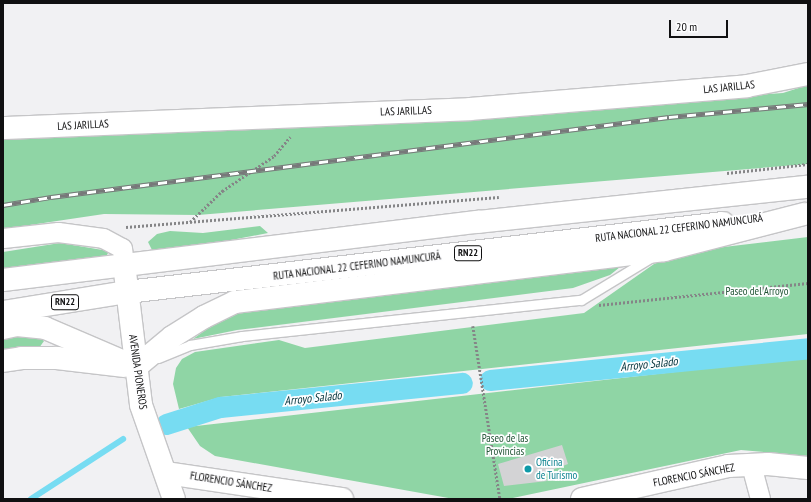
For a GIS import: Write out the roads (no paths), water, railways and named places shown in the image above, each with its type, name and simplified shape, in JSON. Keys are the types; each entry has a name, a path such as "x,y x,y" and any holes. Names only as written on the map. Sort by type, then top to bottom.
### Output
{"main road":[{"name":"LAS JARILLAS","path":"3,128 470,109 739,87 808,74"},
{"path":"3,280 124,264 808,187"},
{"path":"3,361 22,358 57,358 136,367 172,337 204,317 235,302 664,250 806,214"},
{"name":"RUTA NACIONAL 22 CEFERINO NAMUNCURÁ","path":"3,312 127,292 806,214"},
{"name":"AVENIDA PIONEROS","path":"124,264 141,405 174,499"},
{"path":"3,328 17,325 45,328 136,367"},
{"name":"FLORENCIO SÁNCHEZ","path":"582,499 728,466 751,465 808,468"},
{"name":"FLORENCIO SÁNCHEZ","path":"166,473 342,499"}],"street":[{"path":"3,238 58,232 103,238 122,248 124,264"},
{"path":"751,465 760,499"}],"lane":[{"path":"136,367 190,345 242,336 581,300 664,250"}],"waterway":[{"name":"Arroyo Salado","path":"490,380 808,348"},
{"name":"Arroyo Salado","path":"166,424 220,407 462,383"},
{"name":"Arroyo Salado","path":"31,499 123,439"}],"railway":[{"path":"3,205 51,197 669,117 808,104"}],"place":[{"name":"Oficina de Turismo","path":"528,469"}],"park label":[{"name":"Paseo del Arroyo","path":"757,291"},
{"name":"Paseo de las Provincias","path":"505,445"}]}
